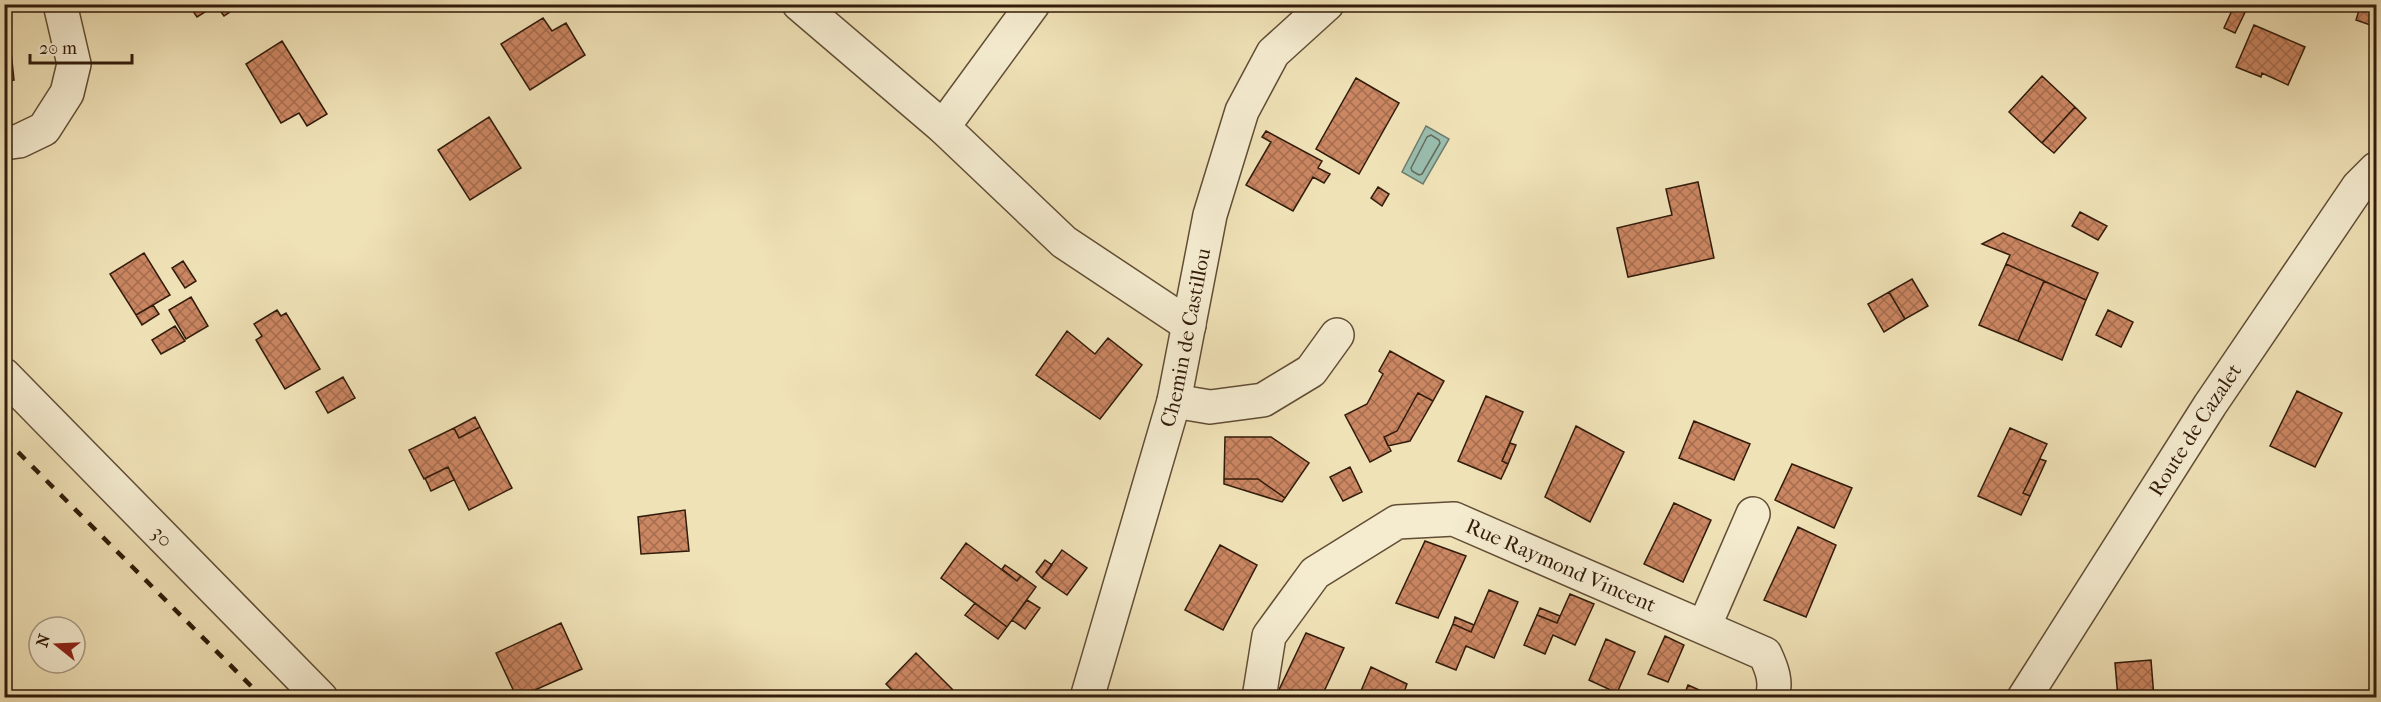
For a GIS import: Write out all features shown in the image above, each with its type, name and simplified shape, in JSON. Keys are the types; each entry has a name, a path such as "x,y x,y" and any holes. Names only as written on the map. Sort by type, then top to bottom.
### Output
{"street":[{"path":"4,143 19,141 45,129 67,93 74,64 60,4"},
{"path":"800,4 944,127 1064,242 1189,325"},
{"path":"944,127 1033,4"},
{"name":"Chemin de Castillou","path":"1087,698 1174,401 1210,214 1242,111 1273,53 1327,4"},
{"name":"Route de Cazalet","path":"2024,698 2210,405 2358,187 2376,169"},
{"path":"1174,401 1210,407 1263,400 1311,370 1337,335"},
{"name":"30","path":"4,375 321,698"},
{"path":"1704,627 1754,514"},
{"name":"Rue Raymond Vincent","path":"1258,698 1269,636 1315,573 1396,522 1454,519 1765,654 1773,673 1772,698"}],"water":[{"path":"1426,126 1449,139 1423,184 1402,172"}],"building":[{"path":"188,4 242,4 224,16 216,5 197,17"},
{"path":"2235,4 2248,6 2235,33 2224,28"},
{"path":"2361,4 2376,4 2376,27 2356,20"},
{"path":"543,18 552,31 566,23 585,55 530,90 501,44"},
{"path":"2254,25 2305,47 2288,85 2262,73 2261,77 2236,67"},
{"path":"4,26 5,34 9,33 14,80 4,81"},
{"path":"282,41 327,114 307,126 299,113 281,123 246,64"},
{"path":"2042,76 2075,107 2042,143 2009,112"},
{"path":"1356,78 1399,103 1359,174 1316,149"},
{"path":"2075,107 2086,118 2054,153 2042,143"},
{"path":"489,117 521,168 470,200 438,150"},
{"path":"1266,131 1322,161 1318,168 1330,174 1324,183 1313,177 1293,211 1246,185 1271,142 1262,137"},
{"path":"1698,182 1714,258 1628,277 1617,228 1672,215 1666,189"},
{"path":"1378,187 1389,194 1382,206 1371,198"},
{"path":"2080,212 2107,226 2098,240 2072,226"},
{"path":"2003,233 2098,273 2086,300 2006,264 2010,255 1982,244"},
{"path":"144,253 170,295 136,315 110,274"},
{"path":"183,261 196,281 185,288 172,268"},
{"path":"2006,264 2044,281 2018,341 1979,325"},
{"path":"1912,279 1928,306 1905,319 1889,292"},
{"path":"2044,281 2086,300 2062,360 2018,341"},
{"path":"1889,292 1905,319 1884,332 1868,304"},
{"path":"191,297 208,326 186,339 169,310"},
{"path":"153,305 159,314 142,325 136,315"},
{"path":"277,310 281,316 286,313 320,369 285,389 256,340 262,336 254,324"},
{"path":"2108,310 2133,322 2121,347 2096,335"},
{"path":"175,326 185,341 161,354 152,340"},
{"path":"1067,331 1095,354 1108,338 1142,365 1100,419 1036,375"},
{"path":"1390,351 1444,381 1433,401 1418,393 1397,431 1384,437 1391,451 1370,462 1345,415 1367,404 1383,374 1379,371"},
{"path":"343,377 355,398 328,413 316,392"},
{"path":"2297,391 2342,413 2315,467 2270,446"},
{"path":"1418,393 1433,401 1410,441 1388,446 1384,437 1397,431"},
{"path":"1486,396 1523,412 1502,461 1508,464 1501,479 1458,461"},
{"path":"475,417 480,427 459,438 454,428"},
{"path":"1694,421 1750,444 1734,480 1679,458"},
{"path":"1576,426 1624,452 1590,522 1545,497"},
{"path":"480,427 512,488 469,510 448,467 424,479 409,450 454,428 459,438"},
{"path":"2010,428 2047,444 2023,493 2030,496 2021,515 1978,496"},
{"path":"1225,437 1271,437 1309,463 1285,498 1258,479 1224,479"},
{"path":"1510,443 1516,445 1508,464 1502,461"},
{"path":"2040,459 2046,461 2030,496 2023,493"},
{"path":"1792,464 1852,488 1834,528 1775,500"},
{"path":"448,467 454,480 431,491 425,478"},
{"path":"1350,467 1362,492 1343,501 1330,477"},
{"path":"1224,479 1258,479 1285,498 1282,502 1224,484"},
{"path":"1674,503 1711,520 1683,582 1644,564"},
{"path":"685,510 689,551 641,554 638,517"},
{"path":"1798,527 1836,545 1806,617 1764,600"},
{"path":"1425,541 1466,556 1438,618 1396,603"},
{"path":"966,543 1017,581 1021,576 1036,587 1007,627 941,578"},
{"path":"1220,545 1257,565 1223,630 1185,610"},
{"path":"1062,550 1087,568 1067,595 1042,578"},
{"path":"1045,560 1052,565 1042,578 1036,572"},
{"path":"1005,565 1021,576 1017,581 1002,569"},
{"path":"1489,590 1518,602 1494,658 1466,646 1456,670 1436,662 1453,624 1471,632"},
{"path":"1570,594 1594,604 1575,645 1553,635 1545,654 1524,645 1537,615 1557,623"},
{"path":"1027,600 1040,608 1025,629 1012,620"},
{"path":"975,603 1007,627 998,639 965,615"},
{"path":"1540,608 1560,616 1557,623 1537,615"},
{"path":"1455,617 1474,625 1471,632 1453,624"},
{"path":"561,623 582,669 517,698 496,653"},
{"path":"1306,633 1344,648 1321,698 1286,698 1277,694"},
{"path":"1665,636 1684,645 1668,682 1648,674"},
{"path":"1606,639 1635,652 1617,693 1589,680"},
{"path":"916,653 961,698 900,698 886,684"},
{"path":"2151,660 2154,698 2118,698 2115,663"},
{"path":"1371,667 1407,684 1402,698 1358,698"},
{"path":"1688,685 1717,698 1683,698"}],"railway":[{"path":"4,438 263,698"}]}
